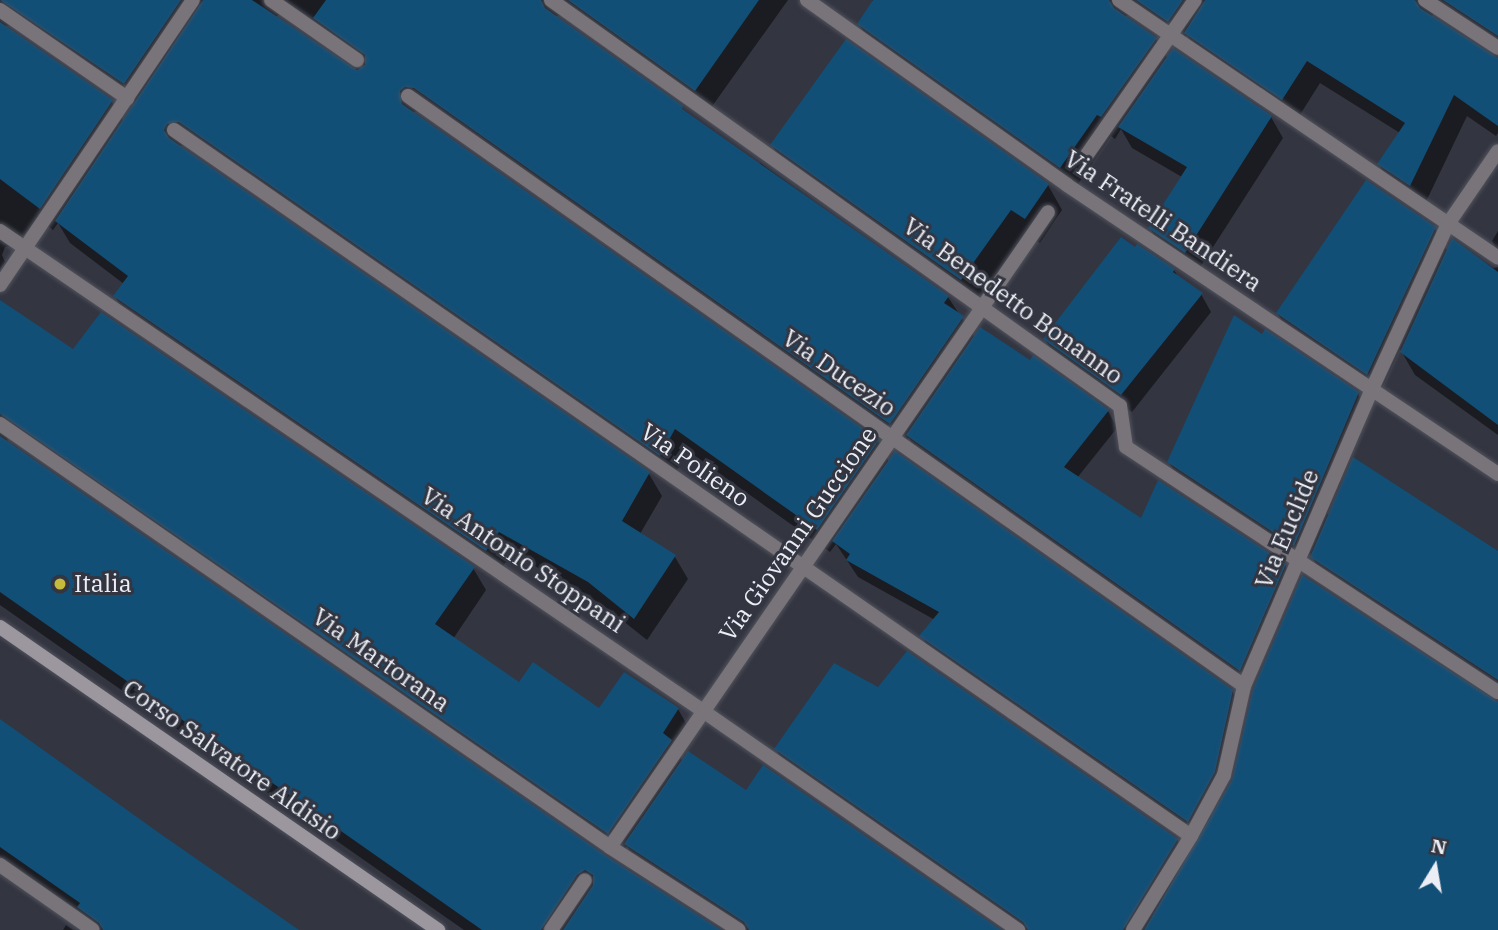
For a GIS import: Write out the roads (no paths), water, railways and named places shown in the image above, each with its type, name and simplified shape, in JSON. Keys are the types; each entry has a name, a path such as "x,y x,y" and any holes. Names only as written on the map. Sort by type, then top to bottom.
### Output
{"street":[{"path":"0,285 193,0"},
{"path":"271,0 357,60"},
{"name":"Via Benedetto Bonanno","path":"551,0 1120,406 1126,447 1498,692"},
{"name":"Via Fratelli Bandiera","path":"807,0 1067,185 1498,474"},
{"path":"1119,0 1498,258"},
{"path":"1086,156 1195,0"},
{"path":"1425,0 1498,48"},
{"path":"0,10 127,98"},
{"name":"Via Ducezio","path":"408,96 1244,686"},
{"name":"Via Polieno","path":"174,130 1191,836"},
{"name":"Via Euclide","path":"1133,930 1191,836 1224,775 1244,686 1372,389 1448,224 1498,151"},
{"name":"Via Giovanni Guccione","path":"610,847 1048,212"},
{"name":"Via Antonio Stoppani","path":"0,231 703,711 1018,930"},
{"name":"Via Martorana","path":"0,424 610,847 739,930"},
{"name":"Corso Salvatore Aldisio","path":"0,626 438,930"},
{"path":"0,865 93,930"},
{"path":"551,930 585,880"}],"place":[{"name":"Italia","path":"60,584"}]}
